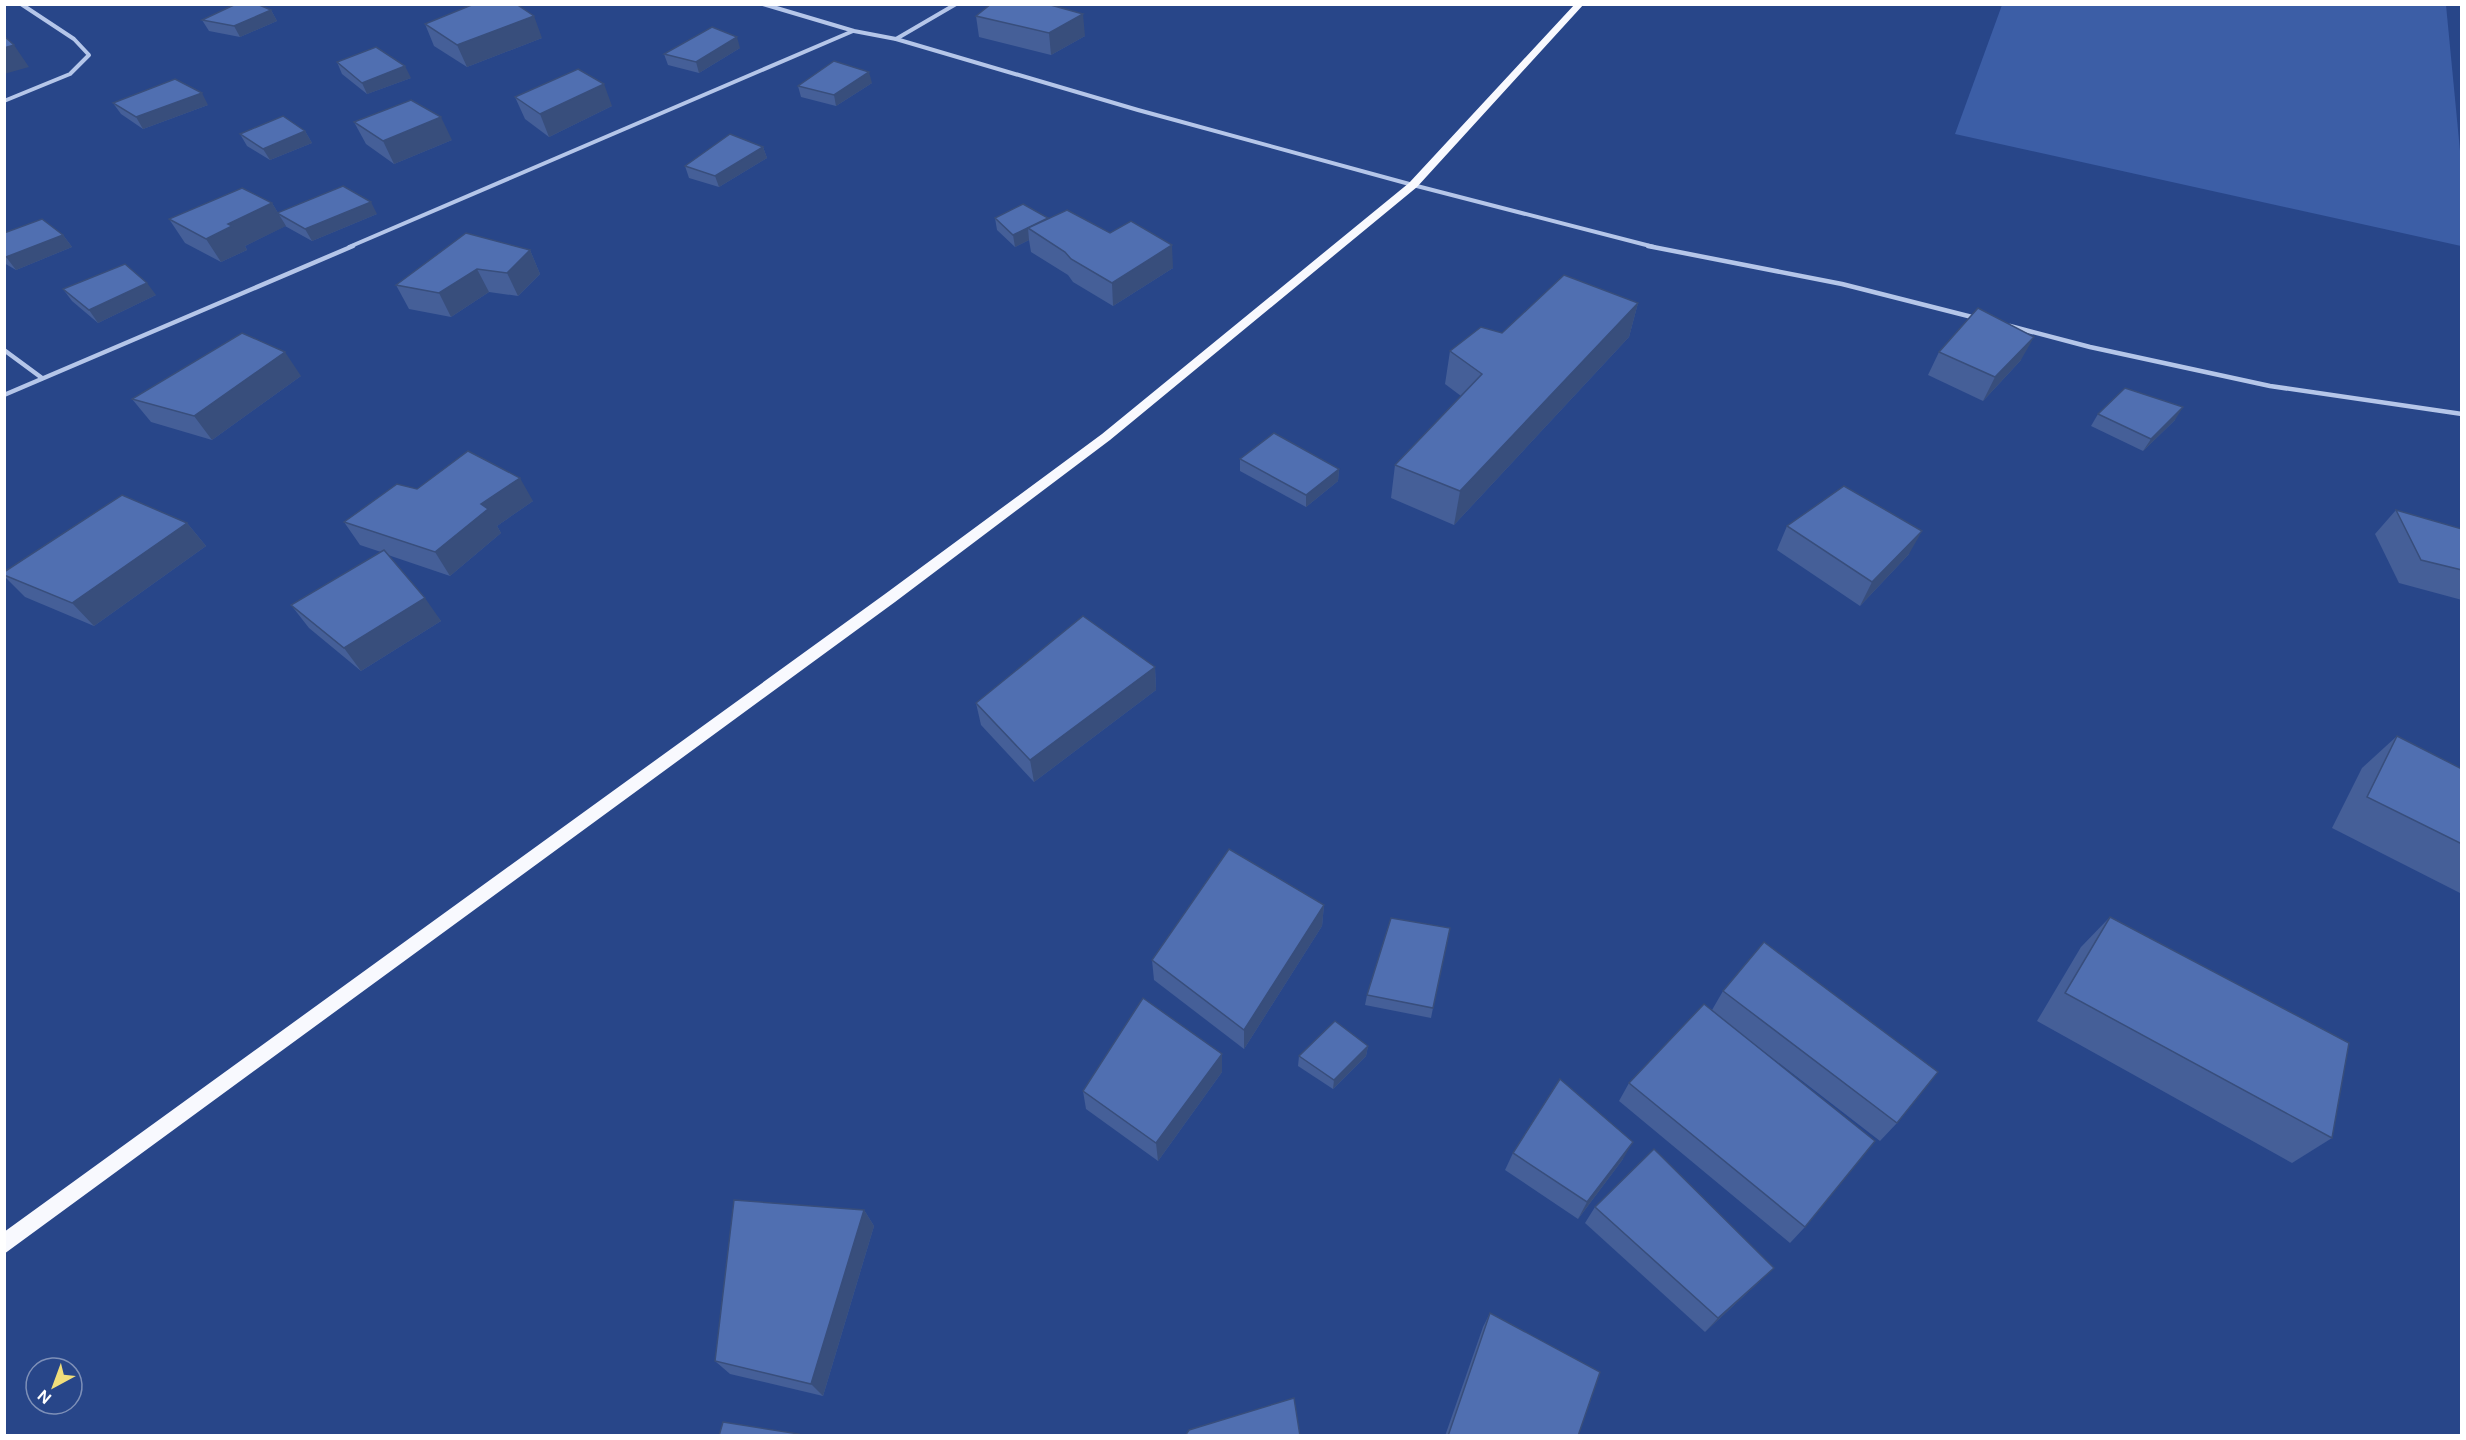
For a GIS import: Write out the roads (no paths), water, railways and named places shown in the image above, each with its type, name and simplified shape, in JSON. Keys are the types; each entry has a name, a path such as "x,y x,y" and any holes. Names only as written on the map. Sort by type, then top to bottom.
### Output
{"main road":[{"path":"4,1244 890,598 1106,437 1413,185 1580,4"}],"street":[{"path":"4,101 70,74 89,55 74,39 21,4"},
{"path":"763,4 855,31 896,39 1138,110 1413,185 1654,246 1842,284 1977,318"},
{"path":"896,39 956,4"},
{"path":"4,395 855,31"},
{"path":"2000,324 2090,347 2270,386 2358,397 2462,414"},
{"path":"4,350 42,378"}]}
